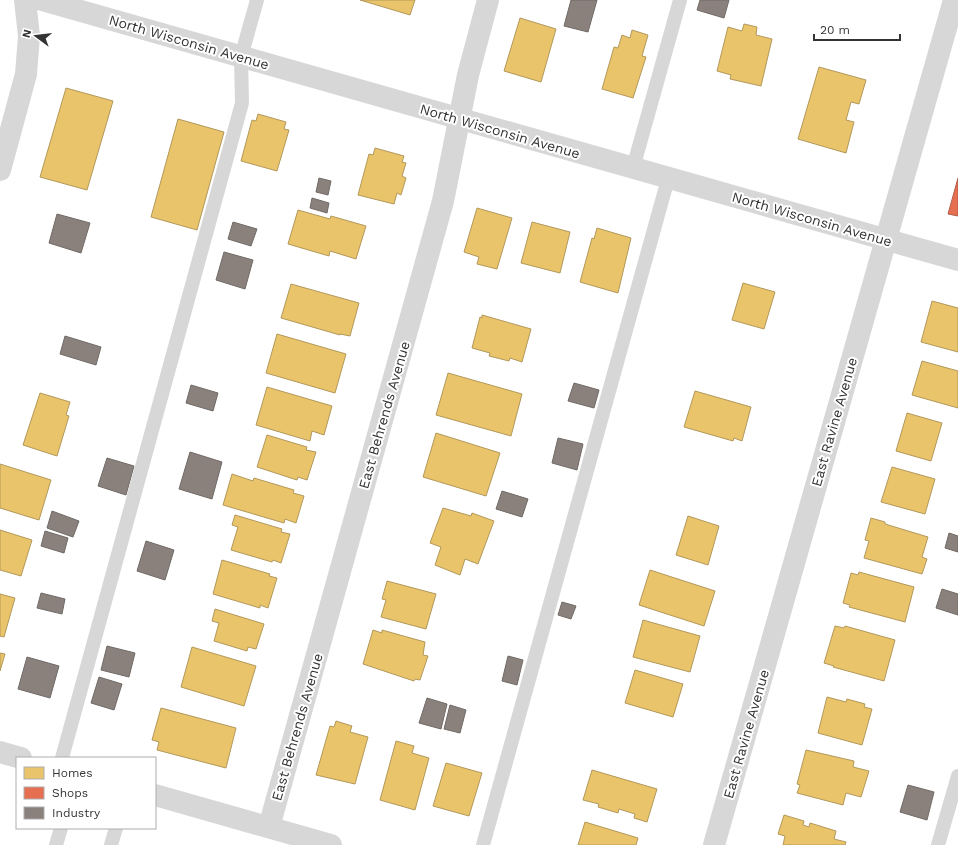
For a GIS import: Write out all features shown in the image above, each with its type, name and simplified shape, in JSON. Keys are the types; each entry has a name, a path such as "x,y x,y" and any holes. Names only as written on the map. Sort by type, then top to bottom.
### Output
{"street":[{"path":"0,170 26,74 29,36 25,0"},
{"name":"North Wisconsin Avenue","path":"42,0 668,179 958,260"},
{"name":"East Behrends Avenue","path":"269,827 443,201 458,119 473,53 488,0"},
{"name":"East Ravine Avenue","path":"714,845 886,240 953,25 954,0"},
{"path":"0,752 18,757"},
{"path":"156,795 332,845"}],"lane":[{"path":"62,757 242,103 241,57 257,0"},
{"path":"633,168 680,0"},
{"path":"483,845 668,179"},
{"path":"938,845 958,776"},
{"path":"56,845 61,829"},
{"path":"111,845 116,829"}],"building: Homes":[{"path":"360,0 415,0 410,15"},
{"path":"520,18 556,29 541,82 504,71"},
{"path":"744,24 757,27 756,35 772,39 761,86 730,79 731,75 717,71 728,27 742,31"},
{"path":"632,30 648,35 642,56 646,57 633,98 602,89 614,47 618,48 622,35 630,38"},
{"path":"819,67 866,80 859,104 851,102 846,120 854,122 846,153 798,139"},
{"path":"66,88 113,101 87,190 40,177"},
{"path":"258,114 286,122 284,129 289,130 277,171 241,161 252,120 256,121"},
{"path":"178,119 224,132 197,230 151,217"},
{"path":"375,148 404,156 402,162 406,163 402,176 406,178 401,195 397,193 394,204 358,195 369,154 373,155"},
{"path":"477,208 512,218 497,269 477,264 479,257 464,252"},
{"path":"298,210 330,219 331,216 366,226 356,259 330,251 329,256 288,244"},
{"path":"532,222 570,232 560,273 521,263"},
{"path":"597,228 631,238 618,293 580,282 592,238 594,239"},
{"path":"743,283 775,292 764,329 732,320"},
{"path":"291,284 359,303 350,336 340,335 281,318"},
{"path":"932,301 958,308 958,352 921,342"},
{"path":"482,315 531,329 522,362 510,358 509,361 489,356 490,353 472,348 480,317 482,318"},
{"path":"277,334 346,354 335,393 266,373"},
{"path":"922,361 958,371 958,408 912,395"},
{"path":"448,373 522,394 511,436 436,415"},
{"path":"267,387 332,406 324,435 312,431 310,441 256,425"},
{"path":"695,391 751,407 742,441 734,438 733,441 684,427"},
{"path":"40,393 70,402 66,415 69,416 57,456 23,445"},
{"path":"907,413 942,423 931,461 896,451"},
{"path":"436,433 500,453 486,496 423,477"},
{"path":"267,435 307,447 306,450 316,452 307,480 298,477 297,480 257,467"},
{"path":"0,464 51,480 39,520 0,508"},
{"path":"892,467 935,479 925,514 881,502"},
{"path":"232,474 253,481 254,478 294,490 293,493 304,496 296,523 285,519 284,523 223,505"},
{"path":"443,508 471,516 472,513 494,521 478,564 465,559 460,575 435,565 441,547 430,543"},
{"path":"235,515 282,529 281,532 290,534 281,563 273,560 272,562 231,550 238,527 232,525"},
{"path":"688,516 719,526 708,565 676,555"},
{"path":"871,518 885,522 885,524 928,537 922,557 927,559 922,574 864,558 869,541 865,540"},
{"path":"0,530 32,540 21,576 0,570"},
{"path":"222,560 270,574 269,576 277,578 268,608 260,605 260,608 213,594"},
{"path":"650,570 715,591 704,626 639,605"},
{"path":"859,572 914,587 905,622 849,607 850,605 843,603 851,573 858,575"},
{"path":"387,581 436,594 426,629 381,617 386,600 382,599"},
{"path":"0,594 15,598 4,637 0,636"},
{"path":"215,609 264,624 256,649 248,647 247,651 214,641 219,623 212,621"},
{"path":"643,620 700,636 690,672 633,657"},
{"path":"835,626 844,628 845,626 895,640 884,681 833,667 834,666 824,663"},
{"path":"373,630 382,633 382,630 425,642 423,655 428,656 420,680 415,679 414,681 363,664"},
{"path":"192,647 256,666 244,706 181,687"},
{"path":"0,653 5,654 0,671"},
{"path":"635,670 683,684 673,717 625,703"},
{"path":"827,697 846,702 847,699 865,704 864,707 872,709 862,745 818,733"},
{"path":"161,708 236,728 226,768 157,750 159,742 152,740"},
{"path":"336,721 352,726 350,732 368,737 355,784 316,775 330,726 334,727"},
{"path":"396,741 414,746 412,753 429,758 415,810 380,800"},
{"path":"806,750 854,761 853,767 869,771 861,797 846,793 843,805 797,793 800,785 797,784"},
{"path":"446,763 482,773 469,816 433,806"},
{"path":"592,770 657,789 647,822 634,818 635,814 619,809 618,813 598,807 599,804 583,800"},
{"path":"784,815 804,821 803,825 809,827 810,823 836,831 834,839 846,842 845,845 783,845 785,836 778,834"},
{"path":"585,822 638,838 636,845 578,845"}],"building: Shops":[{"path":"958,178 958,216 948,214"}],"building: Industry":[{"path":"571,0 597,0 588,32 564,26"},
{"path":"700,0 729,0 724,18 697,10"},
{"path":"319,178 331,181 328,195 316,192"},
{"path":"312,198 329,203 327,213 310,208"},
{"path":"57,214 90,223 81,253 49,243"},
{"path":"233,222 257,229 251,246 228,239"},
{"path":"224,252 253,260 245,289 216,280"},
{"path":"65,336 101,347 96,365 60,354"},
{"path":"574,383 599,390 594,408 568,401"},
{"path":"191,385 218,393 213,411 186,403"},
{"path":"558,438 583,444 577,470 552,463"},
{"path":"190,452 222,462 212,499 179,489"},
{"path":"107,458 134,466 126,495 98,486"},
{"path":"502,491 528,499 522,517 496,509"},
{"path":"52,511 79,521 73,537 47,528"},
{"path":"45,531 68,538 64,553 41,546"},
{"path":"949,533 958,536 958,552 945,548"},
{"path":"146,541 174,550 165,580 137,571"},
{"path":"942,589 958,594 958,615 936,608"},
{"path":"41,593 65,599 62,614 37,608"},
{"path":"562,602 576,606 571,619 558,615"},
{"path":"107,646 135,653 129,677 101,670"},
{"path":"508,656 523,660 517,685 502,681"},
{"path":"27,657 59,666 50,698 18,689"},
{"path":"99,677 122,684 114,710 91,703"},
{"path":"427,698 447,704 441,729 419,723"},
{"path":"450,705 466,710 460,733 444,729"},
{"path":"908,785 934,792 927,820 900,812"}]}
